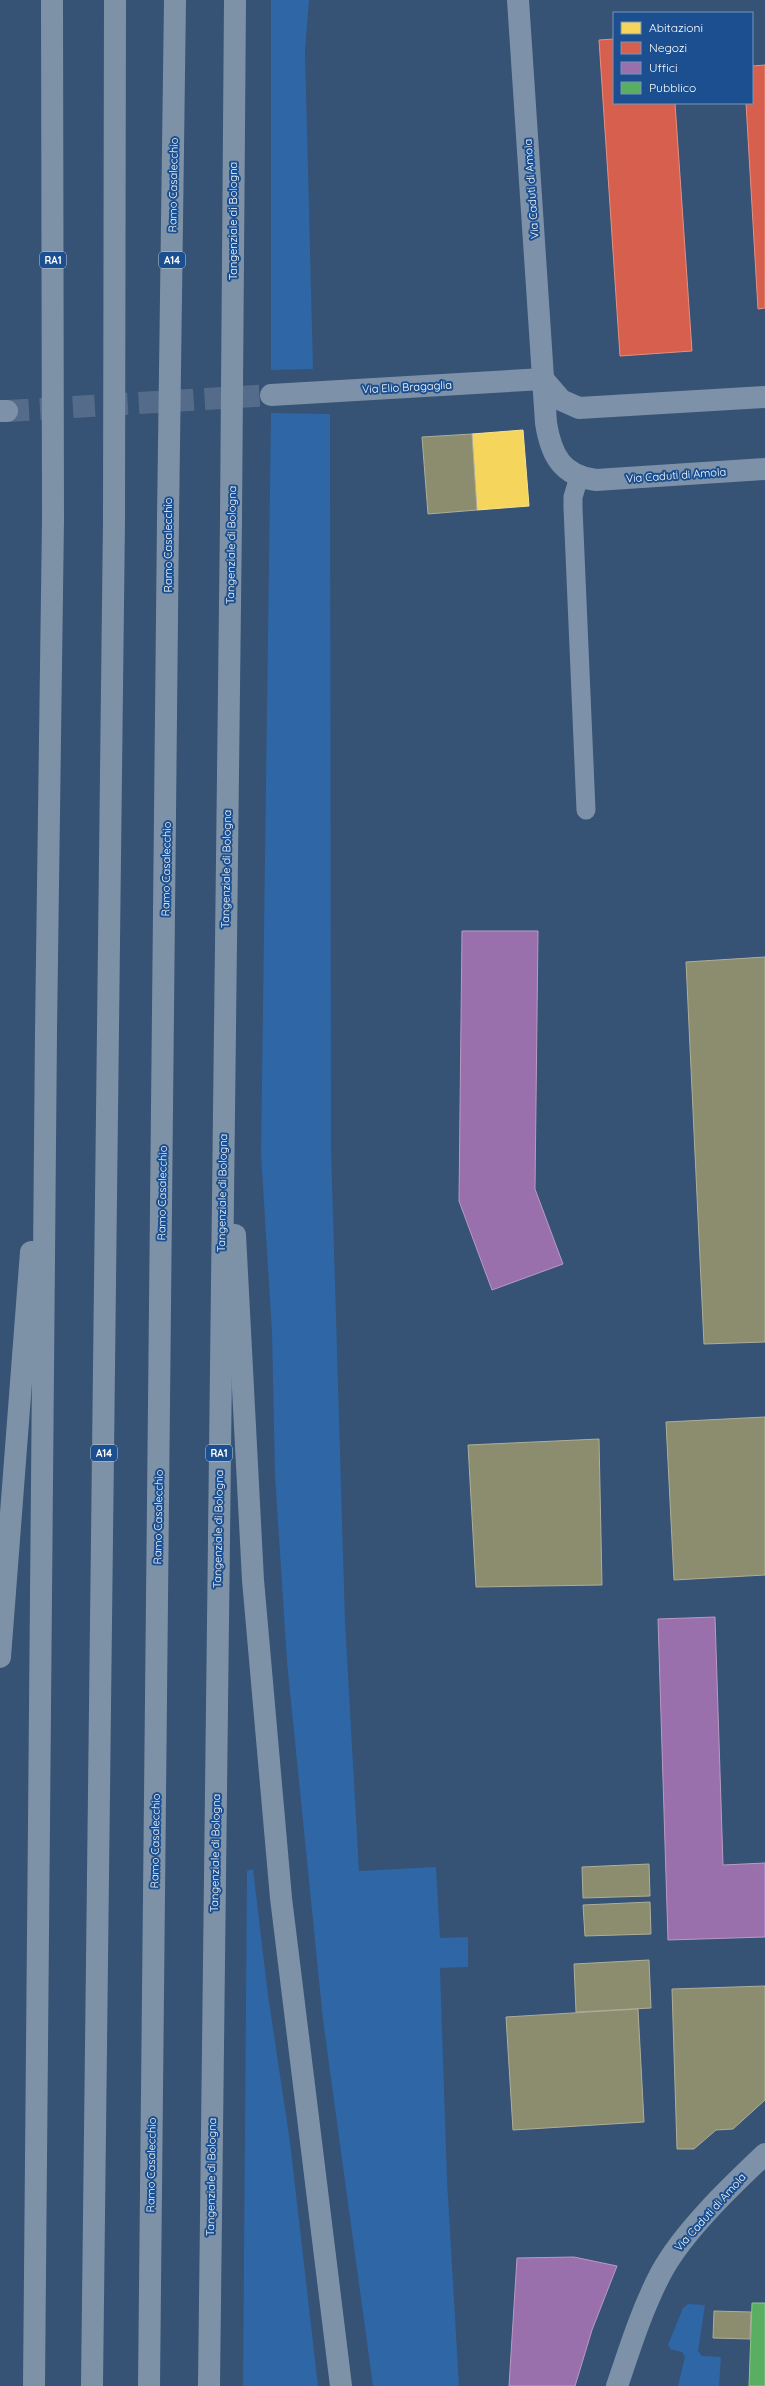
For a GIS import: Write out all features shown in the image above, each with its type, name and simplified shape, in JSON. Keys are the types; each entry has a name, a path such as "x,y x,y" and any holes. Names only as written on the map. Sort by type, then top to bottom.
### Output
{"highway":[{"name":"RA1","path":"34,2386 46,1032 52,764 52,0"},
{"name":"A14","path":"92,2386 114,519 115,0"},
{"name":"Ramo Casalecchio","path":"148,2386 175,0"},
{"name":"Tangenziale di Bologna","path":"209,2386 231,519 235,0"},
{"path":"224,1014 247,1465 261,1670 281,1898 341,2386"},
{"path":"0,1657 46,1032"}],"street":[{"name":"Via Caduti di Amola","path":"518,0 543,379 549,440 560,462 570,472 579,477 596,480 765,469"},
{"name":"Via Elio Bragaglia","path":"271,395 543,379"},
{"path":"543,379 561,400 579,408 765,397"},
{"name":"Via Caduti di Amola","path":"617,2386 644,2308 662,2272 678,2247 765,2154"}],"lane":[{"path":"579,477 573,497 573,508 586,810"}],"shaded area":[{"path":"271,0 309,0 305,51 313,369 271,370"},
{"path":"271,413 330,414 331,1148 345,1621 359,1871 436,1867 440,1938 468,1937 468,1967 440,1968 447,2180 459,2386 373,2386 323,2020 287,1662 275,1475 272,1332 261,1154"},
{"path":"253,1869 268,1995 290,2142 318,2386 243,2386 247,1871"},
{"path":"688,2304 705,2305 698,2351 702,2356 721,2357 719,2386 678,2386 685,2357 682,2352 670,2349 668,2345 683,2308"}],"building: Abitazioni":[{"path":"523,430 529,506 477,510 472,434"}],"building: Negozi":[{"path":"613,39 613,104 675,104 692,351 620,356 599,40"},
{"path":"765,65 765,308 758,309 746,104 753,104 753,66"}],"building: Uffici":[{"path":"462,931 538,931 535,1189 563,1264 492,1290 459,1201"},
{"path":"715,1617 723,1865 765,1863 765,1937 668,1940 658,1619"},
{"path":"574,2257 617,2266 592,2330 575,2386 509,2386 517,2258"}],"building: Pubblico":[{"path":"752,2303 765,2303 765,2386 749,2386"}],"building: Industria":[{"path":"472,434 477,510 428,514 422,437"},
{"path":"765,957 765,1342 704,1344 686,962"},
{"path":"765,1417 765,1575 674,1580 666,1422"},
{"path":"599,1439 602,1585 476,1587 468,1445"},
{"path":"649,1864 650,1896 583,1898 582,1867"},
{"path":"650,1902 651,1934 585,1936 583,1905"},
{"path":"649,1960 651,2008 576,2012 574,1964"},
{"path":"765,1986 765,2100 733,2129 716,2130 694,2149 677,2149 672,1989"},
{"path":"638,2009 644,2122 513,2130 506,2017"},
{"path":"714,2311 751,2312 750,2339 713,2338"}],"tunnel":[{"path":"7,411 271,395"}]}
